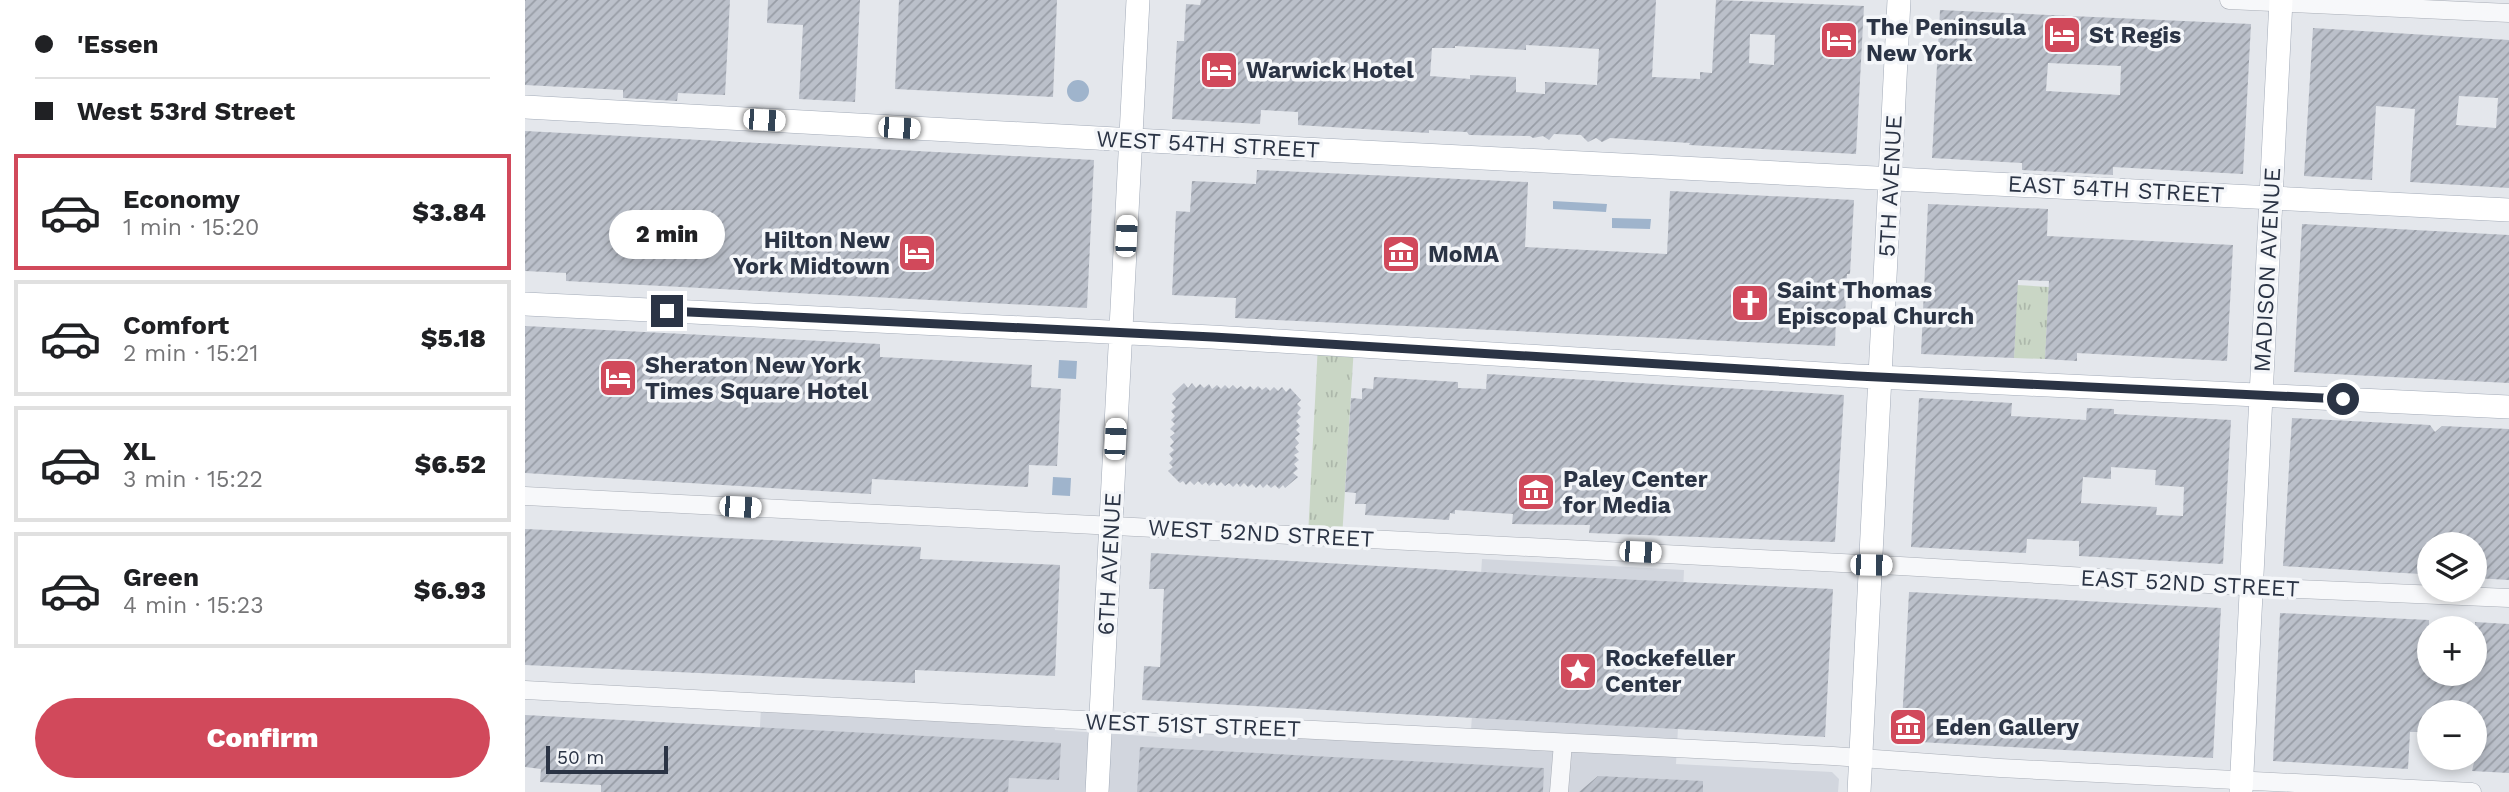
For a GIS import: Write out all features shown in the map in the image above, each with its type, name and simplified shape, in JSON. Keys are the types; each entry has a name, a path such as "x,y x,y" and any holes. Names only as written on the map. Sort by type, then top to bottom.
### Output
{"main road":[{"name":"6TH AVENUE","path":"1097,792 1138,0"},
{"name":"5TH AVENUE","path":"1860,792 1899,0"},
{"name":"MADISON AVENUE","path":"2241,786 2281,1"},
{"name":"WEST 54TH STREET","path":"525,107 1891,178"},
{"name":"EAST 54TH STREET","path":"1891,178 2509,210"},
{"path":"525,304 1213,337 1881,376 2509,407"}],"street":[{"path":"2229,0 2509,13"},
{"name":"WEST 52ND STREET","path":"525,496 1871,565"},
{"name":"EAST 52ND STREET","path":"1871,565 2251,587 2509,598"},
{"name":"WEST 51ST STREET","path":"525,690 1861,758 2241,786 2472,792"},
{"path":"1559,792 1563,743"}],"shaded area":[{"name":"Rockefeller Center","path":"1482,559 1684,570 1676,764 1832,772 1839,779 1838,792 756,792 761,709 1054,724 1055,730 1192,739 1193,732 1470,746"}],"green space":[{"path":"2017,285 2049,287 2045,359 2014,358"},
{"path":"1318,344 1354,346 1342,538 1308,536"}],"water":[{"path":"1074,80 1082,80 1089,87 1089,95 1082,102 1074,102 1067,95 1067,87"},
{"path":"1553,201 1607,204 1606,212 1553,209"},
{"path":"1612,218 1651,219 1650,229 1612,228"},
{"path":"1059,360 1077,361 1076,379 1058,378"},
{"path":"1053,477 1071,478 1070,496 1052,495"}],"building":[{"path":"525,0 730,0 725,95 678,93 677,101 623,98 623,90 525,85"},
{"path":"768,0 860,0 855,102 799,99 803,25 767,23"},
{"path":"899,0 1057,0 1053,97 895,89"},
{"path":"1201,0 1656,0 1652,77 1700,79 1700,72 1712,73 1716,0 1864,6 1856,154 1610,138 1602,142 1596,138 1588,142 1581,135 1554,134 1549,140 1543,136 1533,138 1469,135 1467,132 1429,130 1429,133 1298,125 1298,112 1261,110 1260,124 1172,119 1177,41 1184,41 1186,4 1200,5","holes":["1750,34 1775,35 1774,65 1749,63","1526,45 1599,49 1597,85 1545,82 1545,94 1516,92 1516,77 1470,75 1470,79 1430,76 1432,48 1455,46 1526,50"]},
{"path":"1940,10 2251,24 2243,174 2113,167 2113,175 2022,170 2022,163 1932,158","holes":["2048,63 2121,66 2120,95 2046,91"]},
{"path":"2313,28 2509,40 2509,188 2410,182 2415,109 2376,106 2372,180 2304,176","holes":["2459,96 2498,98 2496,128 2456,125"]},
{"name":"Hilton New York Midtown","path":"525,131 1094,160 1087,308 566,281 566,273 525,271"},
{"path":"1257,170 1528,182 1525,247 1667,254 1670,191 1854,200 1845,317 1836,317 1835,346 1235,318 1236,298 1172,295 1176,211 1190,212 1192,181 1256,184"},
{"path":"1928,204 2048,209 2047,236 2233,245 2227,361 2077,353 2077,361 2045,359 2049,281 2018,280 2014,358 1921,354"},
{"path":"2302,224 2509,235 2509,383 2294,372"},
{"path":"525,326 880,344 880,357 1032,365 1031,387 1061,389 1057,466 1029,465 1028,487 872,479 871,494 525,473"},
{"path":"1487,374 1844,395 1835,542 1589,533 1590,525 1512,524 1513,514 1455,510 1455,514 1450,513 1449,520 1365,515 1366,504 1355,504 1356,493 1345,492 1351,398 1362,399 1362,388 1373,389 1374,377 1458,382 1458,388 1486,389"},
{"path":"1184,383 1188,388 1192,383 1196,388 1200,384 1204,388 1209,384 1212,389 1217,385 1221,389 1225,385 1229,389 1233,385 1237,389 1241,386 1245,390 1250,386 1254,390 1258,386 1262,390 1266,387 1270,391 1274,387 1278,391 1282,387 1286,392 1290,388 1301,400 1297,404 1301,408 1297,413 1301,417 1296,421 1300,426 1296,430 1300,434 1295,438 1299,443 1295,447 1299,452 1294,455 1299,460 1294,464 1298,469 1293,473 1298,477 1285,488 1283,485 1279,489 1275,485 1271,488 1267,484 1263,488 1260,484 1256,488 1252,484 1248,487 1244,483 1240,487 1237,483 1233,487 1229,483 1225,486 1221,482 1217,486 1214,482 1209,486 1206,482 1202,485 1198,481 1194,485 1190,481 1186,485 1183,481 1180,483 1168,471 1173,467 1169,463 1173,459 1169,454 1174,450 1170,446 1174,442 1170,437 1175,433 1170,429 1175,424 1171,420 1175,416 1171,411 1176,407 1172,403 1176,399 1172,394"},
{"path":"1919,398 2012,403 2011,416 2086,420 2087,408 2114,409 2114,414 2231,420 2223,564 2079,556 2079,541 2027,539 2026,553 1911,547","holes":["2111,467 2156,470 2155,485 2184,487 2183,516 2156,515 2157,507 2081,503 2083,477 2111,479"]},
{"path":"2292,418 2430,425 2435,432 2442,426 2509,429 2509,580 2487,579 2487,532 2417,532 2417,574 2283,566"},
{"path":"525,529 921,547 920,559 1060,565 1055,676 915,670 915,683 525,665"},
{"path":"1151,553 1833,589 1825,737 1142,700 1144,666 1160,667 1164,589 1149,589"},
{"path":"1909,592 2221,608 2213,758 1901,741"},
{"path":"2280,613 2417,619 2417,686 2487,686 2487,623 2509,624 2509,773 2472,771 2487,770 2487,700 2417,700 2417,732 2410,732 2408,769 2273,761"},
{"path":"525,715 1061,743 1059,780 1009,778 1008,792 601,792 601,785 540,782 541,769 525,767"},
{"path":"1140,747 1544,768 1543,792 1137,792"},
{"path":"1598,776 1703,781 1703,792 1579,792"}],"place":[{"name":"St Regis","path":"2062,35"},
{"name":"The Peninsula New York","path":"1839,40"},
{"name":"Warwick Hotel","path":"1219,70"},
{"name":"Hilton New York Midtown","path":"917,253"},
{"name":"MoMA","path":"1401,254"},
{"name":"Saint Thomas Episcopal Church","path":"1750,303"},
{"name":"Sheraton New York Times Square Hotel","path":"618,378"},
{"name":"Paley Center for Media","path":"1536,492"},
{"name":"Rockefeller Center","path":"1578,671"},
{"name":"Eden Gallery","path":"1908,727"}],"route":[{"path":"667,311 1213,337 1857,376 2343,399"}]}
